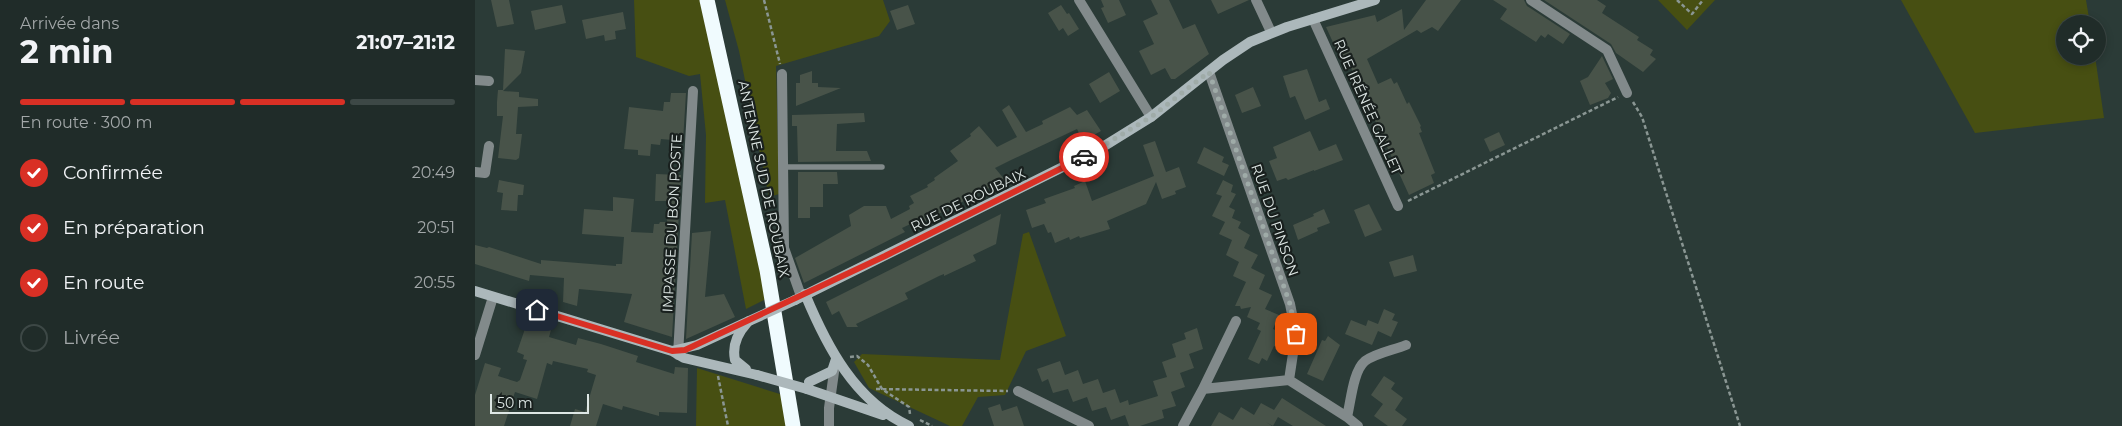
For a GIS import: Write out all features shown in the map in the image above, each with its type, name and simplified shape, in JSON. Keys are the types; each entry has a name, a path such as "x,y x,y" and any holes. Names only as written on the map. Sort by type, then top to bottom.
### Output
{"highway":[{"name":"ANTENNE SUD DE ROUBAIX","path":"707,0 764,252 793,426"},
{"name":"ANTENNE SUD DE ROUBAIX","path":"717,0 774,257 803,426"}],"main road":[{"name":"RUE DE ROUBAIX","path":"800,297 1076,161 1151,117 1236,51 1271,32 1375,0"},
{"path":"475,291 716,365 792,384 809,386 896,420 911,421"},
{"path":"676,352 697,345 800,297 836,362 859,389 896,420"},
{"path":"749,321 736,340 734,356 738,364 757,375"},
{"path":"809,386 826,374 836,362"}],"street":[{"path":"1079,0 1151,117"},
{"path":"1257,0 1271,32"},
{"path":"1531,0 1607,50 1627,93"},
{"name":"RUE IRÉNÉE GALLET","path":"1313,19 1398,206"},
{"name":"RUE DU PINSON","path":"1209,72 1290,304 1296,334 1289,380"},
{"path":"783,74 784,248 800,297"},
{"path":"475,80 489,81"},
{"name":"IMPASSE DU BON POSTE","path":"676,352 693,91"},
{"path":"475,172 485,173 489,146"},
{"path":"475,355 493,297"},
{"path":"1183,426 1236,322"},
{"path":"1347,417 1356,374 1361,365 1367,360 1406,345"},
{"path":"829,426 836,362"},
{"path":"1203,389 1289,380 1359,426"},
{"path":"1018,391 1089,426"}],"lane":[{"path":"783,168 882,167"}],"path":[{"path":"764,0 783,74"},
{"path":"1677,0 1692,14 1703,0"},
{"path":"1398,206 1627,93 1641,117 1739,426"},
{"path":"836,362 857,356 864,360 882,390 909,407 911,421 932,426"},
{"path":"716,365 728,426"},
{"path":"859,389 1018,391"}],"green space":[{"path":"634,0 701,0 766,299 746,309 725,200 705,203 706,135 700,74 689,76 636,57"},
{"path":"725,0 883,0 890,21 879,36 776,66 779,194 769,197 739,51"},
{"path":"1658,0 1715,0 1687,30"},
{"path":"1901,0 2086,0 2088,15 2056,15 2056,65 2096,65 2104,118 1975,133"},
{"path":"1029,232 1066,336 1026,351 1005,395 978,397 962,426 950,426 869,388 854,362 862,354 1000,360 1023,234"},
{"path":"697,368 783,395 786,426 696,426"}],"building":[{"path":"491,0 509,0 514,24 497,27"},
{"path":"1101,0 1119,0 1126,15 1108,23 1101,8 1104,7"},
{"path":"1151,0 1169,0 1183,29 1195,24 1209,54 1175,79 1171,79 1165,68 1151,75 1139,51 1154,44 1143,21 1158,14"},
{"path":"1211,0 1249,0 1218,14"},
{"path":"1426,0 1461,0 1438,31 1432,27 1421,33 1417,30 1367,59 1378,84 1391,78 1394,84 1397,82 1407,104 1409,102 1421,126 1422,132 1419,133 1435,173 1431,175 1434,183 1409,195 1351,68 1346,71 1326,27 1375,15 1377,22 1402,9 1404,30"},
{"path":"1493,0 1524,0 1527,6 1570,34 1563,44 1548,34 1545,38 1541,35 1536,42 1500,19 1507,9"},
{"path":"1544,0 1597,0 1606,6 1602,13 1639,37 1637,40 1653,50 1650,55 1656,59 1643,72 1616,53 1611,44"},
{"path":"562,5 566,23 535,30 531,11"},
{"path":"908,5 915,24 897,30 890,11"},
{"path":"1061,5 1067,14 1069,13 1079,29 1068,36 1063,28 1059,31 1048,13"},
{"path":"623,12 626,29 615,31 616,39 605,41 604,35 586,39 582,20"},
{"path":"505,49 525,51 521,73 503,91 519,92 519,97 538,99 538,106 518,107 516,134 522,134 519,158 516,160 498,158 503,116 497,116 497,102 498,90 503,90"},
{"path":"1602,56 1613,79 1605,83 1611,93 1608,98 1590,105 1580,81 1588,77"},
{"path":"1307,69 1319,102 1326,99 1330,109 1305,120 1295,96 1290,98 1283,76"},
{"path":"812,71 812,83 818,83 818,87 841,88 796,106 796,83 800,83 800,75"},
{"path":"1109,72 1120,91 1100,103 1089,84"},
{"path":"1253,87 1261,106 1242,113 1235,95"},
{"path":"671,93 686,93 683,141 661,139 660,145 651,144 650,156 638,155 638,150 624,149 629,107 663,111 664,102 670,102"},
{"path":"1009,105 1026,132 1043,124 1042,121 1070,107 1077,115 1087,110 1101,131 1083,141 1077,129 995,168 1005,180 923,222 921,219 902,228 905,232 804,283 795,258 851,226 849,215 864,206 886,206 891,219 910,209 909,206 914,203 910,196 928,187 927,185 935,180 934,178 958,161 950,151 971,136 970,134 979,126 997,147 1017,137 1002,110"},
{"path":"864,113 865,122 837,124 836,151 867,151 871,161 798,162 797,126 792,126 792,115"},
{"path":"1310,131 1319,151 1336,144 1343,160 1288,180 1286,178 1277,181 1269,161 1277,158 1273,147"},
{"path":"1499,132 1505,145 1490,152 1484,139"},
{"path":"1155,141 1166,172 1179,167 1186,187 1175,191 1176,194 1162,199 1156,182 1146,204 1107,221 1110,229 1080,238 1079,236 1070,240 1069,237 1055,243 1051,232 1048,233 1044,224 1032,228 1026,210 1046,203 1044,199 1075,188 1074,186 1085,181 1092,201 1154,176 1143,145"},
{"path":"1204,147 1224,157 1222,162 1229,165 1224,176 1197,163"},
{"path":"798,172 837,172 838,184 823,184 823,207 810,207 810,218 798,218"},
{"path":"656,174 681,175 672,337 624,322 632,294 579,289 577,306 563,302 564,278 530,275 529,281 475,264 475,245 489,247 541,264 541,260 616,266 616,264 622,264 624,237 582,234 584,209 613,211 613,197 634,199 631,232 653,233 654,224 667,222 668,201 655,201"},
{"path":"499,180 524,185 523,195 518,195 517,211 501,210 503,193 497,192"},
{"path":"1223,180 1233,185 1231,192 1236,194 1229,207 1235,210 1232,218 1241,222 1238,228 1250,235 1244,248 1258,255 1251,268 1265,275 1259,289 1272,295 1265,309 1279,315 1273,329 1286,335 1279,348 1274,346 1267,361 1262,358 1259,364 1248,359 1261,331 1257,329 1260,323 1247,317 1251,307 1241,309 1240,306 1235,306 1246,282 1233,276 1239,262 1226,255 1232,240 1219,234 1225,222 1212,216 1222,196 1216,194"},
{"path":"1369,204 1382,230 1365,237 1354,210"},
{"path":"1324,209 1330,223 1317,228 1318,231 1298,240 1293,225 1314,216 1313,214"},
{"path":"1001,214 996,244 973,255 976,261 944,276 944,274 939,276 905,293 908,299 856,324 858,327 847,327 839,311 832,315 826,302"},
{"path":"711,231 705,297 724,294 735,317 686,339 692,233"},
{"path":"1413,255 1417,271 1394,277 1389,262"},
{"path":"1384,309 1395,314 1392,320 1398,322 1391,337 1378,331 1372,345 1345,334 1351,320 1366,326 1368,320 1378,324"},
{"path":"527,323 551,330 549,337 576,345 578,338 601,344 638,356 636,362 674,374 675,367 688,368 687,413 659,412 659,416 623,406 622,410 603,404 596,426 570,426 575,409 585,412 596,375 587,372 588,369 553,361 552,365 547,363 537,399 515,392 504,426 475,426 475,395 485,363 501,368 498,376 517,382 520,380 527,360 523,359 524,355 517,352"},
{"path":"1197,328 1203,349 1189,354 1194,368 1180,373 1185,387 1171,392 1176,406 1162,410 1164,418 1140,426 1129,426 1125,415 1111,420 1106,407 1092,411 1087,397 1073,402 1068,389 1053,393 1048,379 1042,382 1037,369 1060,361 1065,375 1078,370 1083,384 1098,379 1103,393 1115,389 1120,403 1128,400 1129,405 1158,396 1153,381 1167,377 1162,362 1176,357 1172,344 1186,339 1184,333"},
{"path":"1328,336 1340,345 1323,381 1307,374 1322,340 1325,341"},
{"path":"1384,376 1395,383 1391,389 1403,398 1395,410 1407,419 1402,426 1388,426 1374,416 1383,404 1371,395"},
{"path":"1282,398 1326,426 1293,426 1278,417 1273,426 1266,422 1272,426 1211,426 1219,412 1233,420 1241,407 1254,415 1261,403 1274,410"},
{"path":"1000,404 1002,411 1017,406 1024,426 994,426 988,408"}],"way so far":[{"path":"1084,157 1151,117 1209,72 1290,304 1296,334"}],"route":[{"path":"537,310 672,351 685,350 787,304 1084,157"}]}
